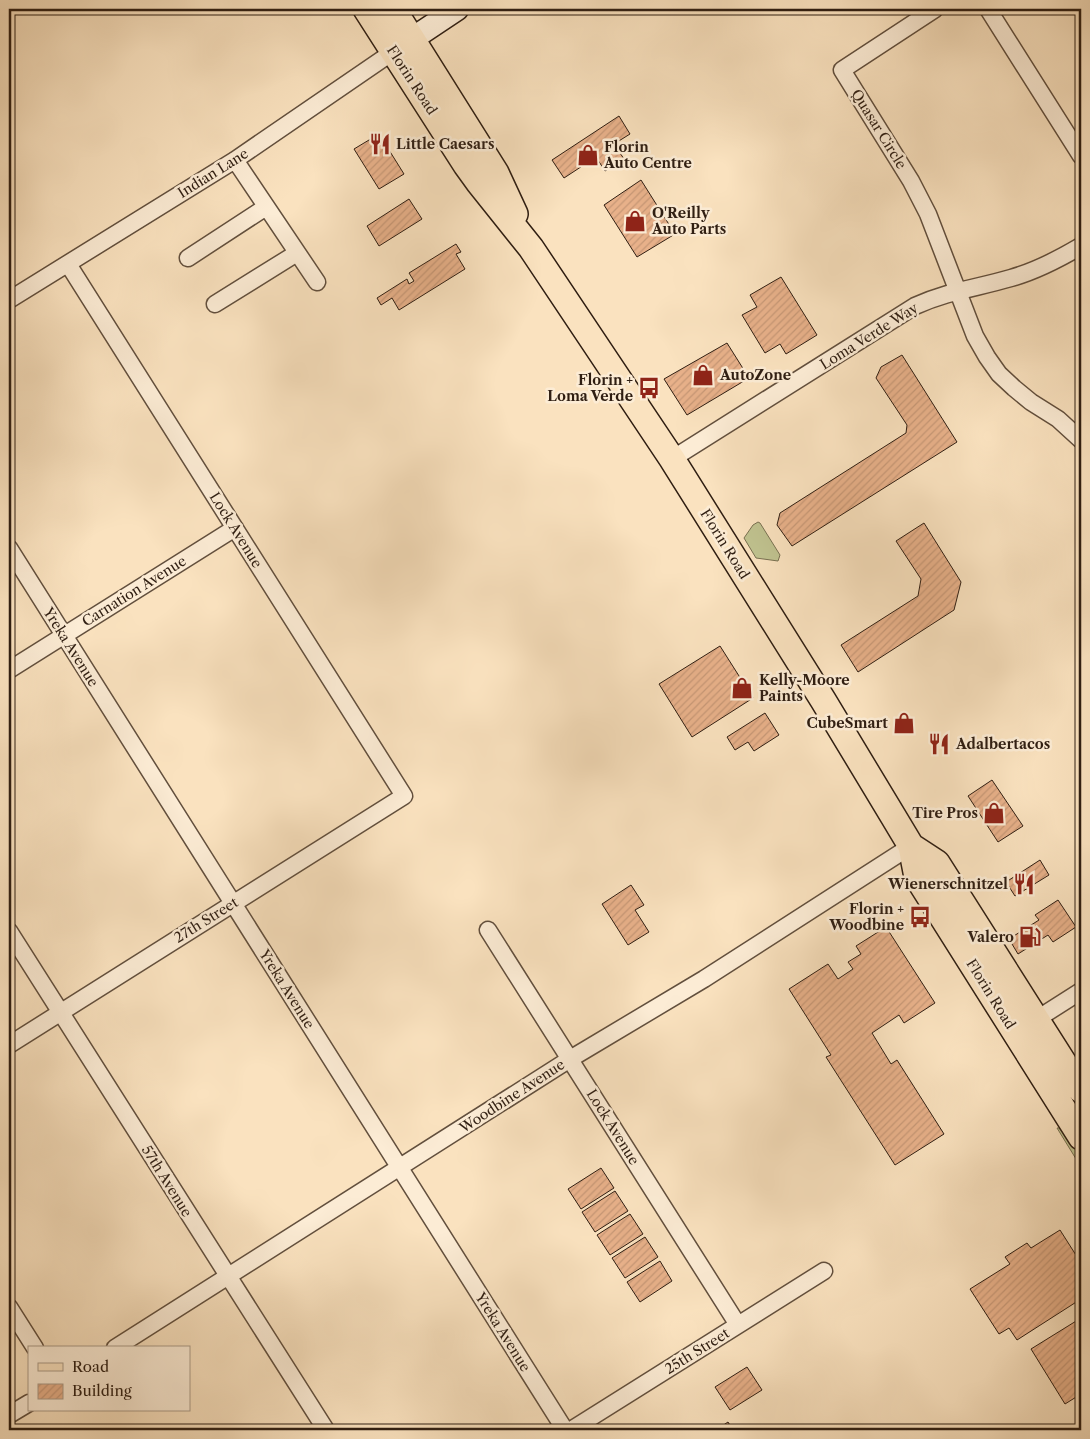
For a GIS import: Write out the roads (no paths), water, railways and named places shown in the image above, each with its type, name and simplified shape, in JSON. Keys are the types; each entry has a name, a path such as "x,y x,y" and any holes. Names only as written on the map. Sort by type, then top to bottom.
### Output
{"main road":[{"name":"Florin Road","path":"366,9 403,45 496,173 531,248 672,459 824,700 911,846 916,877 1081,1137"},
{"name":"Florin Road","path":"393,9 403,45"},
{"name":"Florin Road","path":"911,846 937,863 1076,1082"},
{"path":"988,990 1037,1019"},
{"path":"1017,1036 1076,1082"}],"street":[{"path":"403,45 456,9"},
{"name":"Quasar Circle","path":"935,9 842,70 911,181 928,214 958,290"},
{"path":"988,9 1081,156"},
{"name":"Indian Lane","path":"9,300 235,160 403,45"},
{"path":"235,160 317,282"},
{"path":"188,258 266,207"},
{"name":"Loma Verde Way","path":"672,459 915,306 937,296 958,290 1014,278 1040,268 1081,246"},
{"path":"215,304 297,254"},
{"name":"Lock Avenue","path":"68,264 404,796"},
{"path":"958,290 974,336 999,374 1031,402 1058,418 1081,440"},
{"name":"Carnation Avenue","path":"9,670 235,528"},
{"name":"Yreka Avenue","path":"9,548 565,1430"},
{"name":"27th Street","path":"9,1045 404,796"},
{"name":"Woodbine Avenue","path":"118,1346 570,1059 704,979 911,846"},
{"name":"Lock Avenue","path":"488,930 738,1325"},
{"name":"57th Avenue","path":"9,932 326,1430"},
{"path":"1037,1019 1081,991"},
{"name":"25th Street","path":"571,1430 824,1271"},
{"path":"9,1307 34,1346"},
{"path":"9,1415 28,1404"}],"place":[{"name":"Little Caesars","path":"380,144"},
{"name":"Florin Auto Centre","path":"588,155"},
{"name":"O'Reilly Auto Parts","path":"635,221"},
{"name":"AutoZone","path":"703,375"},
{"name":"Florin + Loma Verde","path":"649,388"},
{"name":"Kelly-Moore Paints","path":"742,688"},
{"name":"CubeSmart","path":"904,723"},
{"name":"Adalbertacos","path":"939,744"},
{"name":"Tire Pros","path":"994,813"},
{"name":"Wienerschnitzel","path":"1024,884"},
{"name":"Florin + Woodbine","path":"920,917"},
{"name":"Valero","path":"1030,937"}]}
